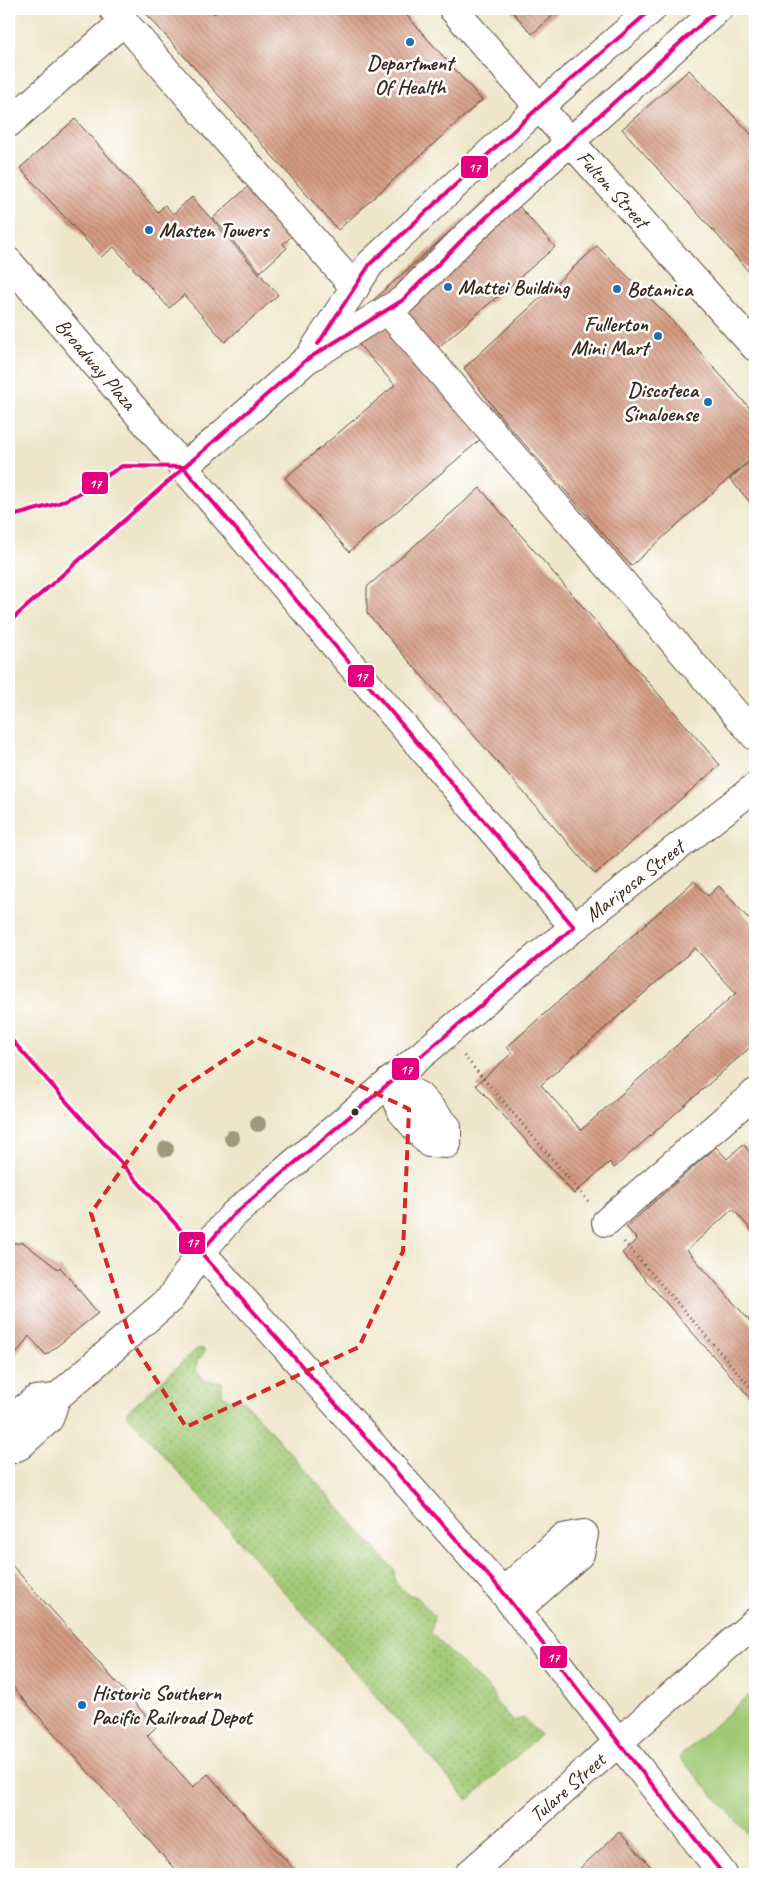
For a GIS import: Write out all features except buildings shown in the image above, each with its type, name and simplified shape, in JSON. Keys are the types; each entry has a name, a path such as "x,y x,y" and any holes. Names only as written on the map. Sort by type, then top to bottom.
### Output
{"street":[{"name":"Fulton Street","path":"454,9 539,107 755,347"},
{"path":"306,360 370,264 539,107 652,9"},
{"path":"183,467 306,360 403,300 463,239 718,9"},
{"path":"9,123 118,15 355,288"},
{"name":"Broadway Plaza","path":"9,262 574,927"},
{"path":"387,310 755,736"},
{"name":"Mariposa Street","path":"56,1398 170,1299 201,1252 233,1215 574,927 609,902 755,787"},
{"path":"606,1222 754,1095"},
{"path":"201,1252 510,1600 619,1743 723,1874"},
{"path":"9,1421 35,1400 56,1398 49,1419 19,1446 9,1450"},
{"name":"Tulare Street","path":"469,1874 755,1622"}],"highlighted area":[{"path":"258,1038 409,1109 403,1251 359,1347 186,1427 131,1340 91,1213 176,1092"}],"green space":[{"path":"197,1349 205,1351 197,1362 196,1370 205,1381 222,1382 222,1395 232,1401 243,1400 395,1571 396,1584 408,1594 417,1597 434,1616 431,1633 492,1691 495,1701 513,1721 524,1718 540,1735 468,1800 126,1413"},
{"path":"755,1690 755,1841 679,1757"}],"transit line":[{"name":"17","path":"318,344 370,264 539,107 652,9"},
{"name":"17","path":"9,622 306,360 403,300 463,239 505,200 718,9"},
{"name":"17","path":"9,517 59,503 78,494 122,466 183,467"},
{"name":"17","path":"183,467 574,927 233,1215 201,1252"},
{"name":"17","path":"9,1037 503,1592 723,1874"}],"place":[{"name":"Department Of Health","path":"410,42"},
{"name":"Masten Towers","path":"149,230"},
{"name":"Mattei Building","path":"448,287"},
{"name":"Botanica","path":"617,289"},
{"name":"Fullerton Mini Mart","path":"658,336"},
{"name":"Discoteca Sinaloense","path":"708,402"},
{"name":"Historic Southern Pacific Railroad Depot","path":"82,1705"}]}
